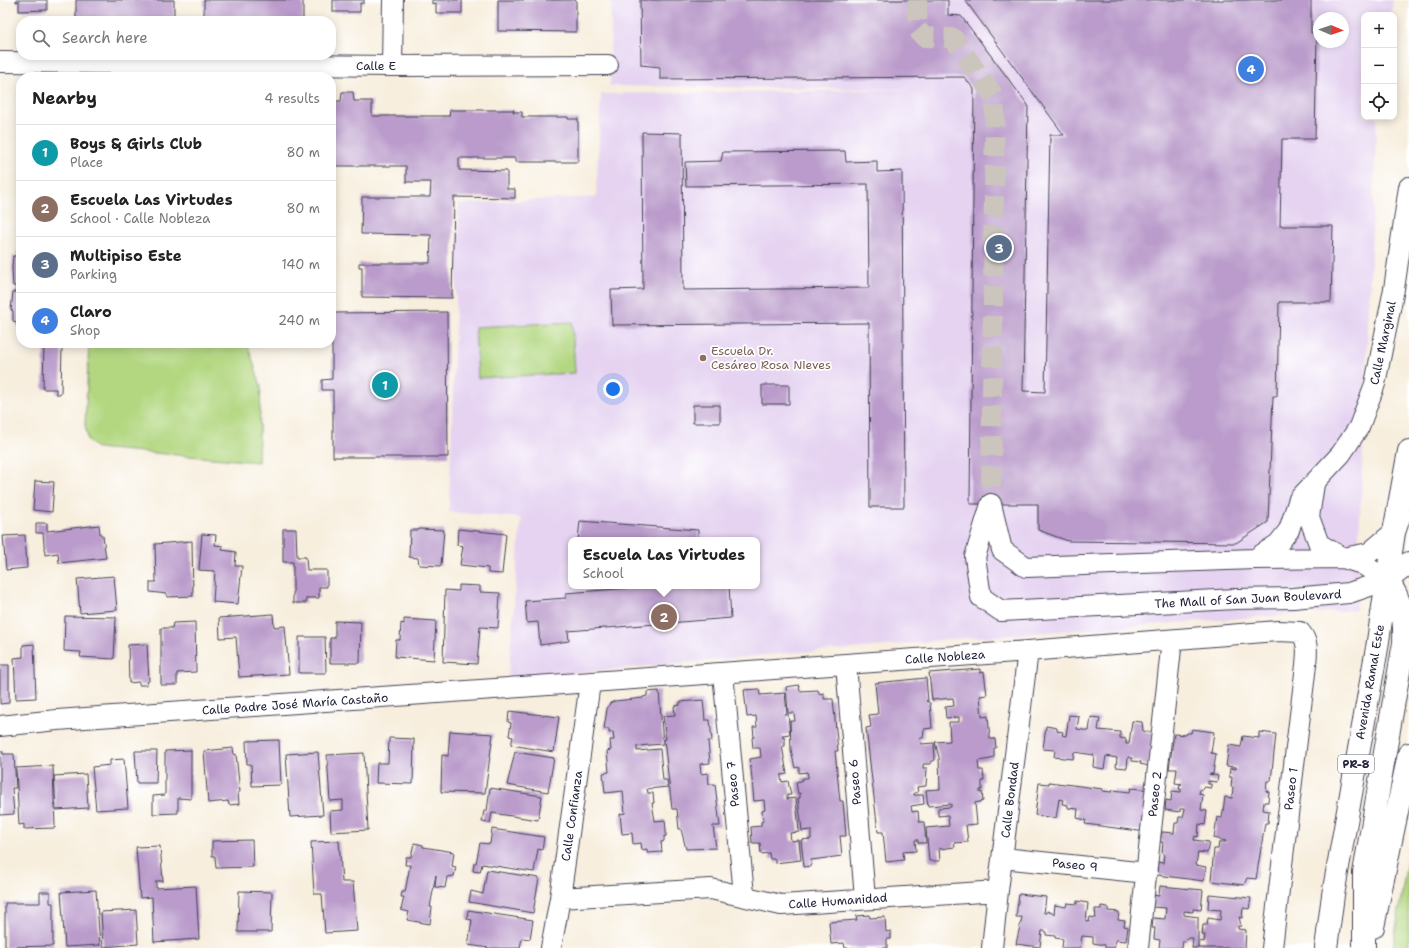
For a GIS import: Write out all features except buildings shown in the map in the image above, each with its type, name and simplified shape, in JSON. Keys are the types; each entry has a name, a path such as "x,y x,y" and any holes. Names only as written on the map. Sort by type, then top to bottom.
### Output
{"main road":[{"path":"1394,532 1409,451"},
{"name":"Avenida Ramal Este","path":"1326,948 1333,895 1377,648 1394,532 1409,489"},
{"path":"1364,948 1364,873 1404,643 1404,613 1396,591 1387,580 1409,562"},
{"path":"1369,948 1409,754"}],"street":[{"path":"392,66 393,0"},
{"name":"Calle E","path":"0,62 392,66 608,65"},
{"name":"Calle Marginal","path":"1255,559 1278,544 1289,530 1299,499 1341,454 1359,427 1370,398 1394,289 1409,187"},
{"path":"1315,482 1309,516 1319,544 1343,558 1369,553 1394,532"},
{"name":"The Mall of San Juan Boulevard","path":"991,504 1002,550 1026,567 1255,559 1343,558 1362,564 1387,580 1349,593 1333,595 1001,612 981,597 975,557 991,504"},
{"name":"Calle Nobleza","path":"590,683 1278,631 1300,632"},
{"name":"Paseo 1","path":"1272,948 1307,652 1306,638 1300,632"},
{"name":"Paseo 2","path":"1138,948 1172,640"},
{"name":"Calle Bondad","path":"992,948 1028,651"},
{"name":"Paseo 6","path":"846,664 865,899"},
{"name":"Paseo 7","path":"723,673 744,895"},
{"name":"Calle Padre José María Castaño","path":"0,726 57,720 590,683"},
{"name":"Calle Confianza","path":"551,948 560,898 590,683"},
{"name":"Paseo 9","path":"1003,858 1147,873"},
{"name":"Calle Humanidad","path":"560,898 711,889 781,904 998,891"}],"shaded area":[{"path":"611,0 1393,0 1391,12 1361,12 1361,120 1377,120 1356,610 952,639 508,679 521,518 449,512 459,204 596,197 601,94 922,89 610,86"}],"green space":[{"path":"572,322 575,373 478,378 475,327"},
{"path":"89,348 249,348 261,386 258,462 96,448 88,440 85,425"},
{"path":"1409,848 1409,948 1393,948"}],"tunnel":[{"path":"917,0 917,29 924,37 953,38 995,98 991,504"}],"place":[{"name":"Claro","path":"1251,69"},
{"name":"Multipiso Este","path":"999,248"},
{"name":"Escuela Dr. Cesáreo Rosa Nieves","path":"703,358"},
{"name":"Boys & Girls Club","path":"385,385"},
{"name":"Escuela Las Virtudes","path":"664,617"}]}
